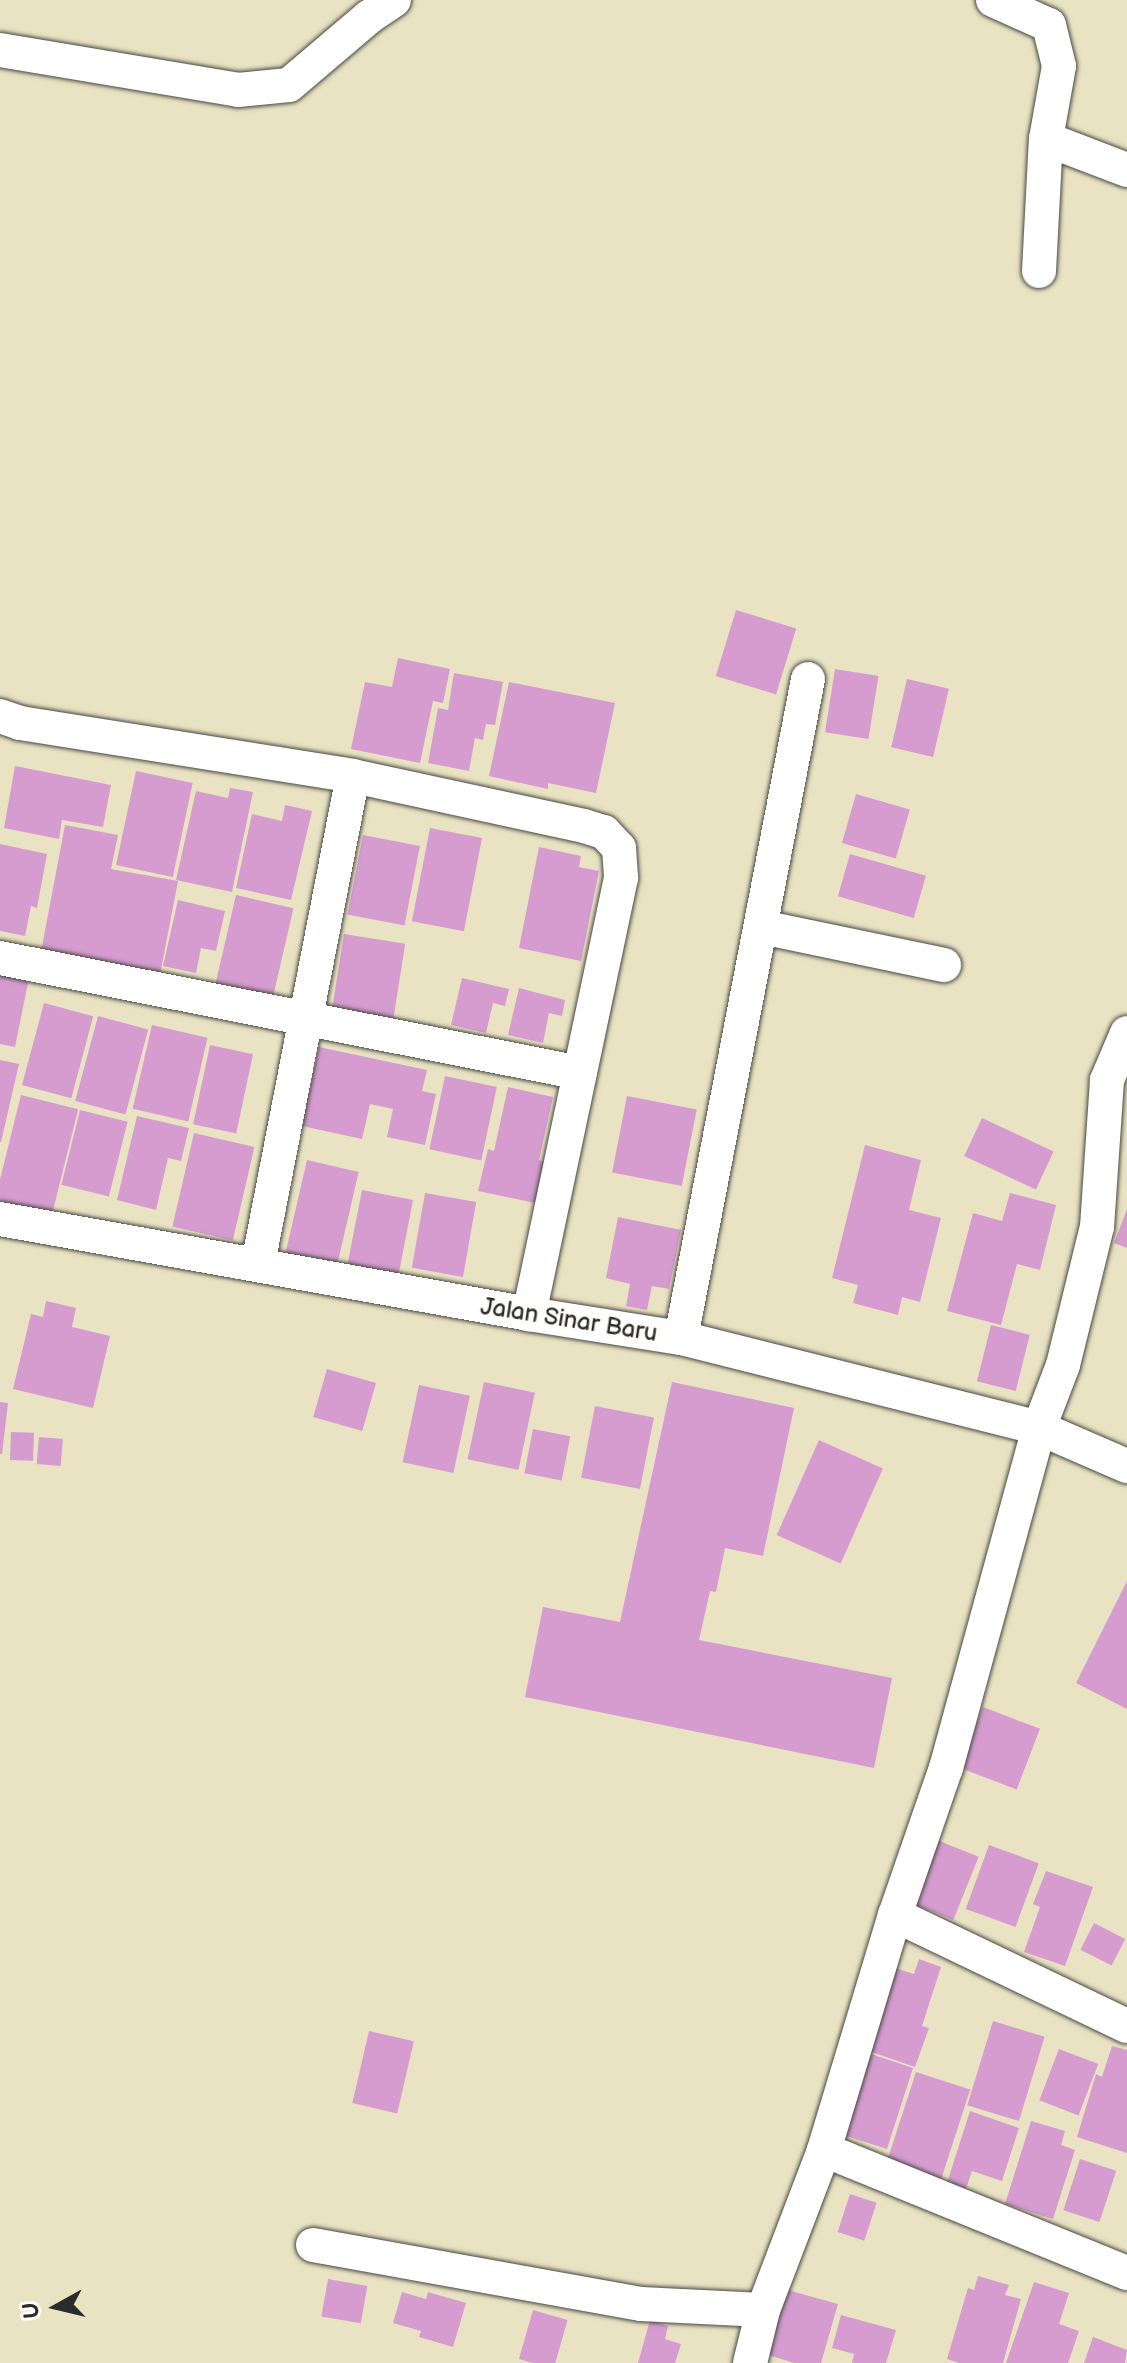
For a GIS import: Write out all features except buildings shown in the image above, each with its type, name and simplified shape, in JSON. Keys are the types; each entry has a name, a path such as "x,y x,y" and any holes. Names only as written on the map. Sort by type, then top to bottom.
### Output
{"street":[{"path":"0,50 238,90 289,85 369,17 394,0"},
{"path":"993,0 1049,25 1059,66 1046,139 1039,271"},
{"path":"1046,139 1127,170"},
{"path":"681,1338 808,679"},
{"path":"7,723 353,776 584,826 604,832 619,848 621,878 529,1314"},
{"path":"258,1264 353,776"},
{"path":"762,927 944,965"},
{"path":"0,958 580,1073"},
{"path":"750,2363 763,2310 824,2150 895,1915 946,1768 1039,1428 1063,1365 1097,1227 1107,1080 1127,1033"},
{"name":"Jalan Sinar Baru","path":"0,1219 529,1314 681,1338 1039,1428 1127,1466"},
{"path":"895,1915 1127,2026"},
{"path":"824,2150 1127,2273"},
{"path":"313,2245 641,2304 763,2310"}]}
